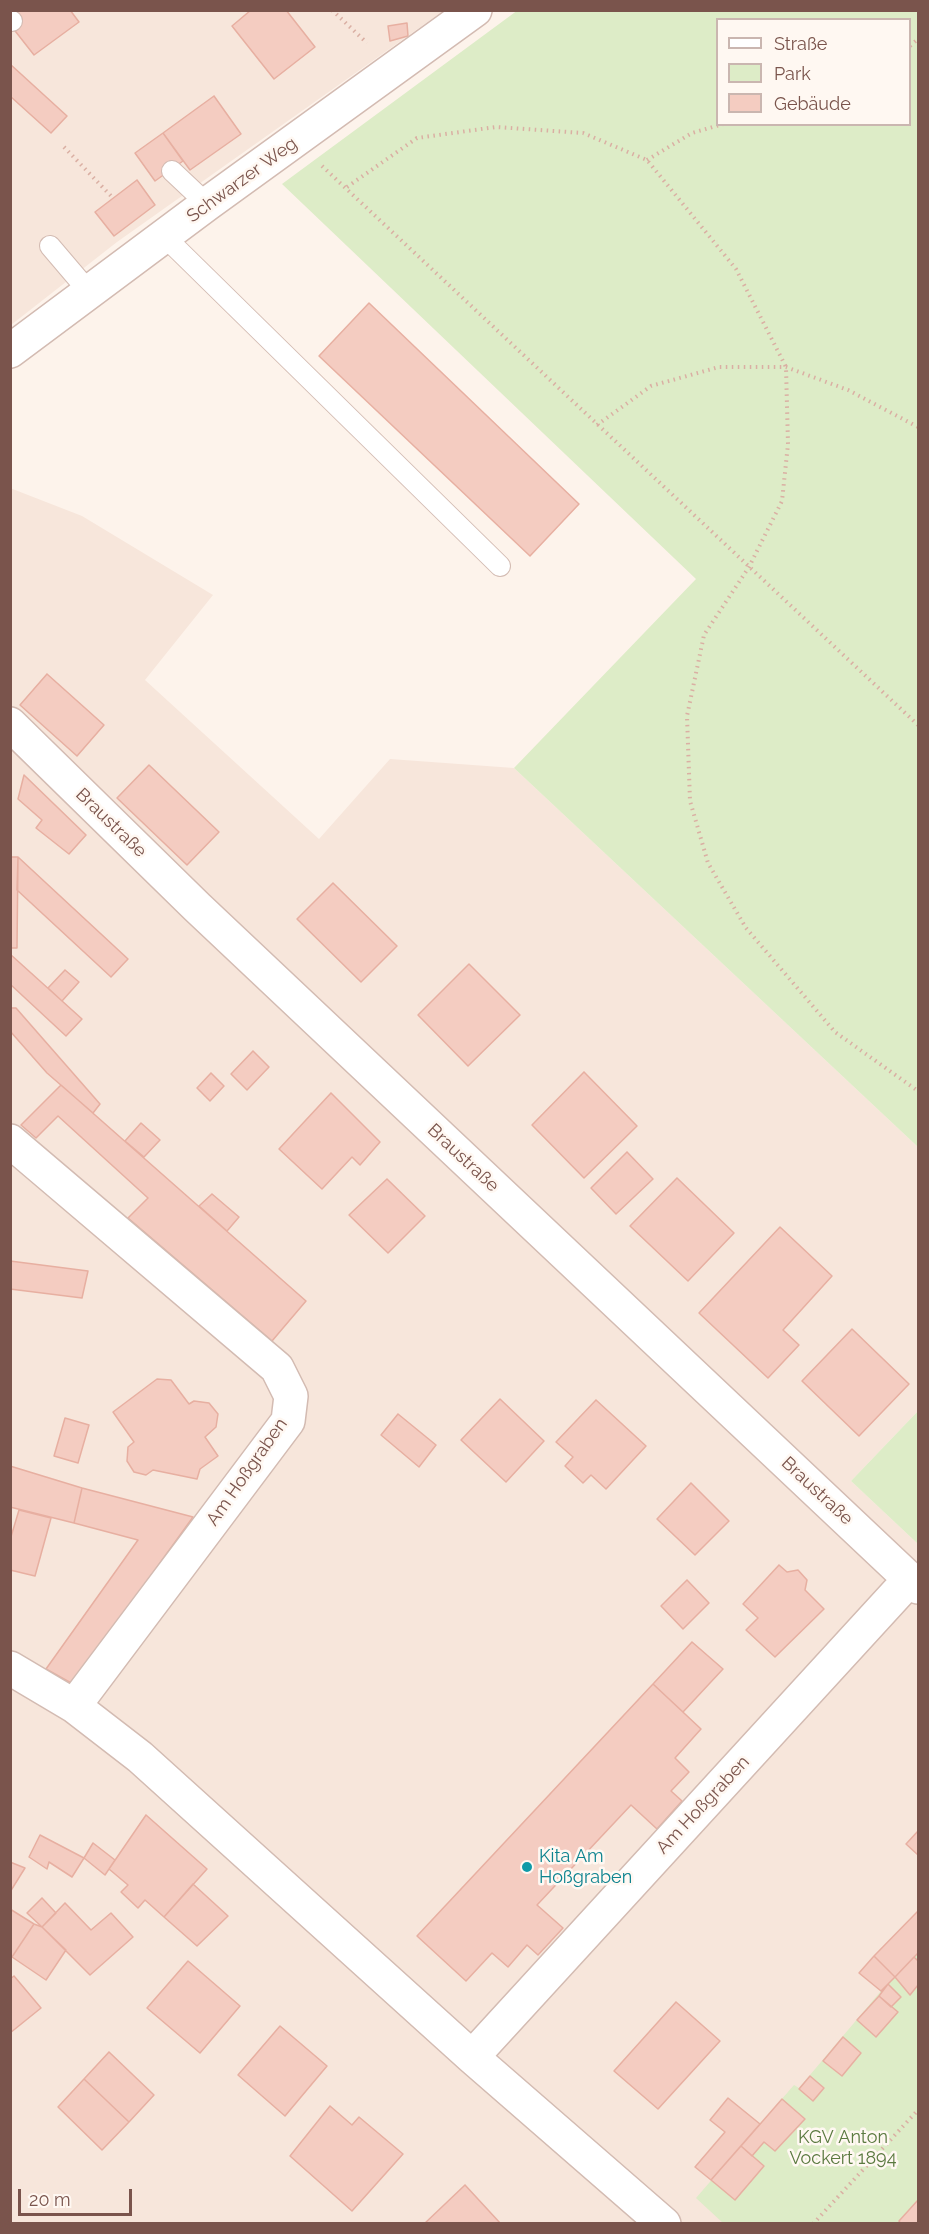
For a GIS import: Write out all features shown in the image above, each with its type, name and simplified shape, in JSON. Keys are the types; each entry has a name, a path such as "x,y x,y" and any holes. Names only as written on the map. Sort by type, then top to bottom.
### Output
{"street":[{"name":"Schwarzer Weg","path":"10,351 207,204 475,10"},
{"name":"Braustraße","path":"10,724 197,907 914,1583"},
{"name":"Am Hoßgraben","path":"10,1141 277,1368 291,1396 288,1421 74,1706"},
{"name":"Am Hoßgraben","path":"472,2057 914,1583"},
{"path":"10,1668 74,1706 140,1757 472,2057 664,2223"}],"lane":[{"path":"172,171 207,204"},
{"path":"165,237 500,566"},
{"path":"50,246 90,293"}],"path":[{"path":"332,10 393,69"},
{"path":"647,160 692,133 716,126"},
{"path":"347,187 417,138 496,127 583,133 647,160 736,269 786,368 788,444 782,501 749,567 704,635 687,716 690,801 708,863 746,928 834,1032 918,1091"},
{"path":"294,143 347,187 918,725"},
{"path":"64,147 113,198"},
{"path":"597,425 651,386 719,367 786,368 848,390 918,427"},
{"path":"813,2223 918,2110"}],"shaded area":[{"path":"11,11 443,11 117,242 11,325"},
{"path":"10,488 82,516 213,595 145,680 319,839 390,759 514,768 918,1147 918,1411 851,1481 918,1544 918,2223 11,2223"}],"green space":[{"path":"518,10 918,11 918,1147 514,768 696,579 282,184"},
{"path":"918,1411 918,1544 851,1481"},
{"name":"KGV Anton Vockert 1894","path":"918,1953 918,2223 723,2223 696,2198 794,2085 799,2088 881,1991"}],"building":[{"path":"11,10 70,10 79,22 34,55 12,27"},
{"path":"251,10 286,10 315,47 274,79 232,26"},
{"path":"407,23 408,36 390,41 388,26"},
{"path":"10,64 67,116 51,133 10,96"},
{"path":"214,96 241,134 190,170 163,133"},
{"path":"163,133 183,161 155,181 135,153"},
{"path":"137,180 155,205 114,236 95,212"},
{"path":"369,303 579,504 530,556 319,356"},
{"path":"47,674 104,725 77,756 20,705"},
{"path":"149,765 219,832 187,865 117,798"},
{"path":"24,775 86,835 69,854 36,828 42,820 18,799"},
{"path":"10,857 18,857 17,948 10,948"},
{"path":"18,857 128,959 111,977 17,890"},
{"path":"333,883 397,946 361,982 297,919"},
{"path":"10,954 82,1019 66,1036 10,984"},
{"path":"469,964 520,1015 468,1066 418,1015"},
{"path":"65,970 79,982 62,1001 48,988"},
{"path":"10,1008 16,1008 100,1104 93,1113 47,1073 10,1031"},
{"path":"253,1051 269,1067 247,1090 231,1074"},
{"path":"584,1072 637,1126 584,1178 532,1125"},
{"path":"211,1073 224,1086 210,1101 197,1088"},
{"path":"61,1085 306,1301 272,1341 128,1218 148,1198 58,1116 36,1138 21,1125"},
{"path":"331,1093 380,1142 360,1165 352,1157 322,1189 279,1149"},
{"path":"141,1123 160,1140 144,1157 125,1141"},
{"path":"627,1152 653,1179 616,1214 591,1188"},
{"path":"677,1178 734,1233 688,1281 630,1226"},
{"path":"387,1179 425,1216 388,1253 349,1215"},
{"path":"212,1194 239,1217 227,1231 199,1206"},
{"path":"780,1227 832,1276 783,1330 799,1345 768,1378 699,1313"},
{"path":"10,1261 88,1271 82,1298 10,1289"},
{"path":"852,1329 909,1384 859,1436 802,1381"},
{"path":"157,1379 171,1380 189,1404 194,1401 209,1403 218,1414 216,1427 205,1437 218,1456 200,1469 197,1479 153,1470 146,1475 134,1472 127,1461 128,1447 134,1442 113,1412"},
{"path":"500,1399 544,1441 506,1482 461,1440"},
{"path":"596,1400 646,1446 606,1489 591,1475 583,1483 565,1466 573,1457 556,1442"},
{"path":"398,1414 436,1445 419,1467 381,1435"},
{"path":"65,1418 89,1425 78,1463 54,1456"},
{"path":"10,1466 82,1488 74,1523 10,1507"},
{"path":"691,1483 729,1521 695,1555 657,1519"},
{"path":"82,1488 193,1517 73,1684 46,1669 138,1540 74,1523"},
{"path":"19,1510 51,1518 35,1576 10,1570 10,1540"},
{"path":"779,1565 787,1572 798,1570 807,1580 805,1590 824,1609 775,1657 746,1630 758,1618 743,1604"},
{"path":"687,1580 709,1603 683,1629 661,1606"},
{"path":"692,1642 723,1669 683,1712 653,1684"},
{"name":"Kita Am Hoßgraben","path":"653,1684 701,1729 675,1758 689,1772 671,1791 682,1801 657,1829 631,1805 537,1905 563,1928 538,1955 527,1945 508,1967 492,1953 466,1981 417,1936"},
{"path":"146,1815 207,1869 164,1917 145,1900 138,1908 121,1892 128,1885 109,1869"},
{"path":"918,1831 918,1855 906,1844"},
{"path":"40,1835 84,1858 72,1877 49,1862 47,1869 29,1857"},
{"path":"93,1843 115,1860 105,1875 84,1858"},
{"path":"10,1862 25,1868 10,1892"},
{"path":"193,1884 228,1916 197,1946 164,1917"},
{"path":"42,1898 56,1913 42,1927 27,1913"},
{"path":"65,1903 91,1930 111,1913 133,1937 90,1975 42,1927"},
{"path":"10,1909 34,1924 12,1957 10,1955"},
{"path":"918,1911 918,1953 895,1977 874,1956"},
{"path":"34,1924 42,1927 66,1950 46,1980 12,1957"},
{"path":"874,1956 895,1977 881,1991 859,1973"},
{"path":"914,1957 918,1961 918,1985 910,1995 895,1977"},
{"path":"188,1961 240,2006 200,2053 147,2008"},
{"path":"14,1976 41,2008 10,2033 10,1979"},
{"path":"888,1984 901,1997 891,2007 879,1996"},
{"path":"879,1996 898,2012 876,2037 857,2020"},
{"path":"676,2002 720,2041 658,2109 614,2071"},
{"path":"280,2026 327,2066 285,2116 238,2075"},
{"path":"843,2037 861,2053 842,2076 823,2061"},
{"path":"109,2052 154,2095 129,2122 84,2079"},
{"path":"810,2076 824,2088 813,2101 799,2089"},
{"path":"84,2079 129,2122 102,2150 58,2107"},
{"path":"728,2098 760,2124 711,2180 695,2167 725,2132 710,2120"},
{"path":"782,2099 805,2119 775,2151 764,2142 752,2156 741,2146"},
{"path":"330,2106 352,2125 359,2117 403,2154 352,2211 290,2156"},
{"path":"741,2146 764,2166 735,2200 711,2180"},
{"path":"465,2185 501,2224 424,2224"},
{"path":"918,2200 918,2224 901,2224 899,2221"}],"place":[{"name":"Kita Am Hoßgraben","path":"527,1867"}]}
